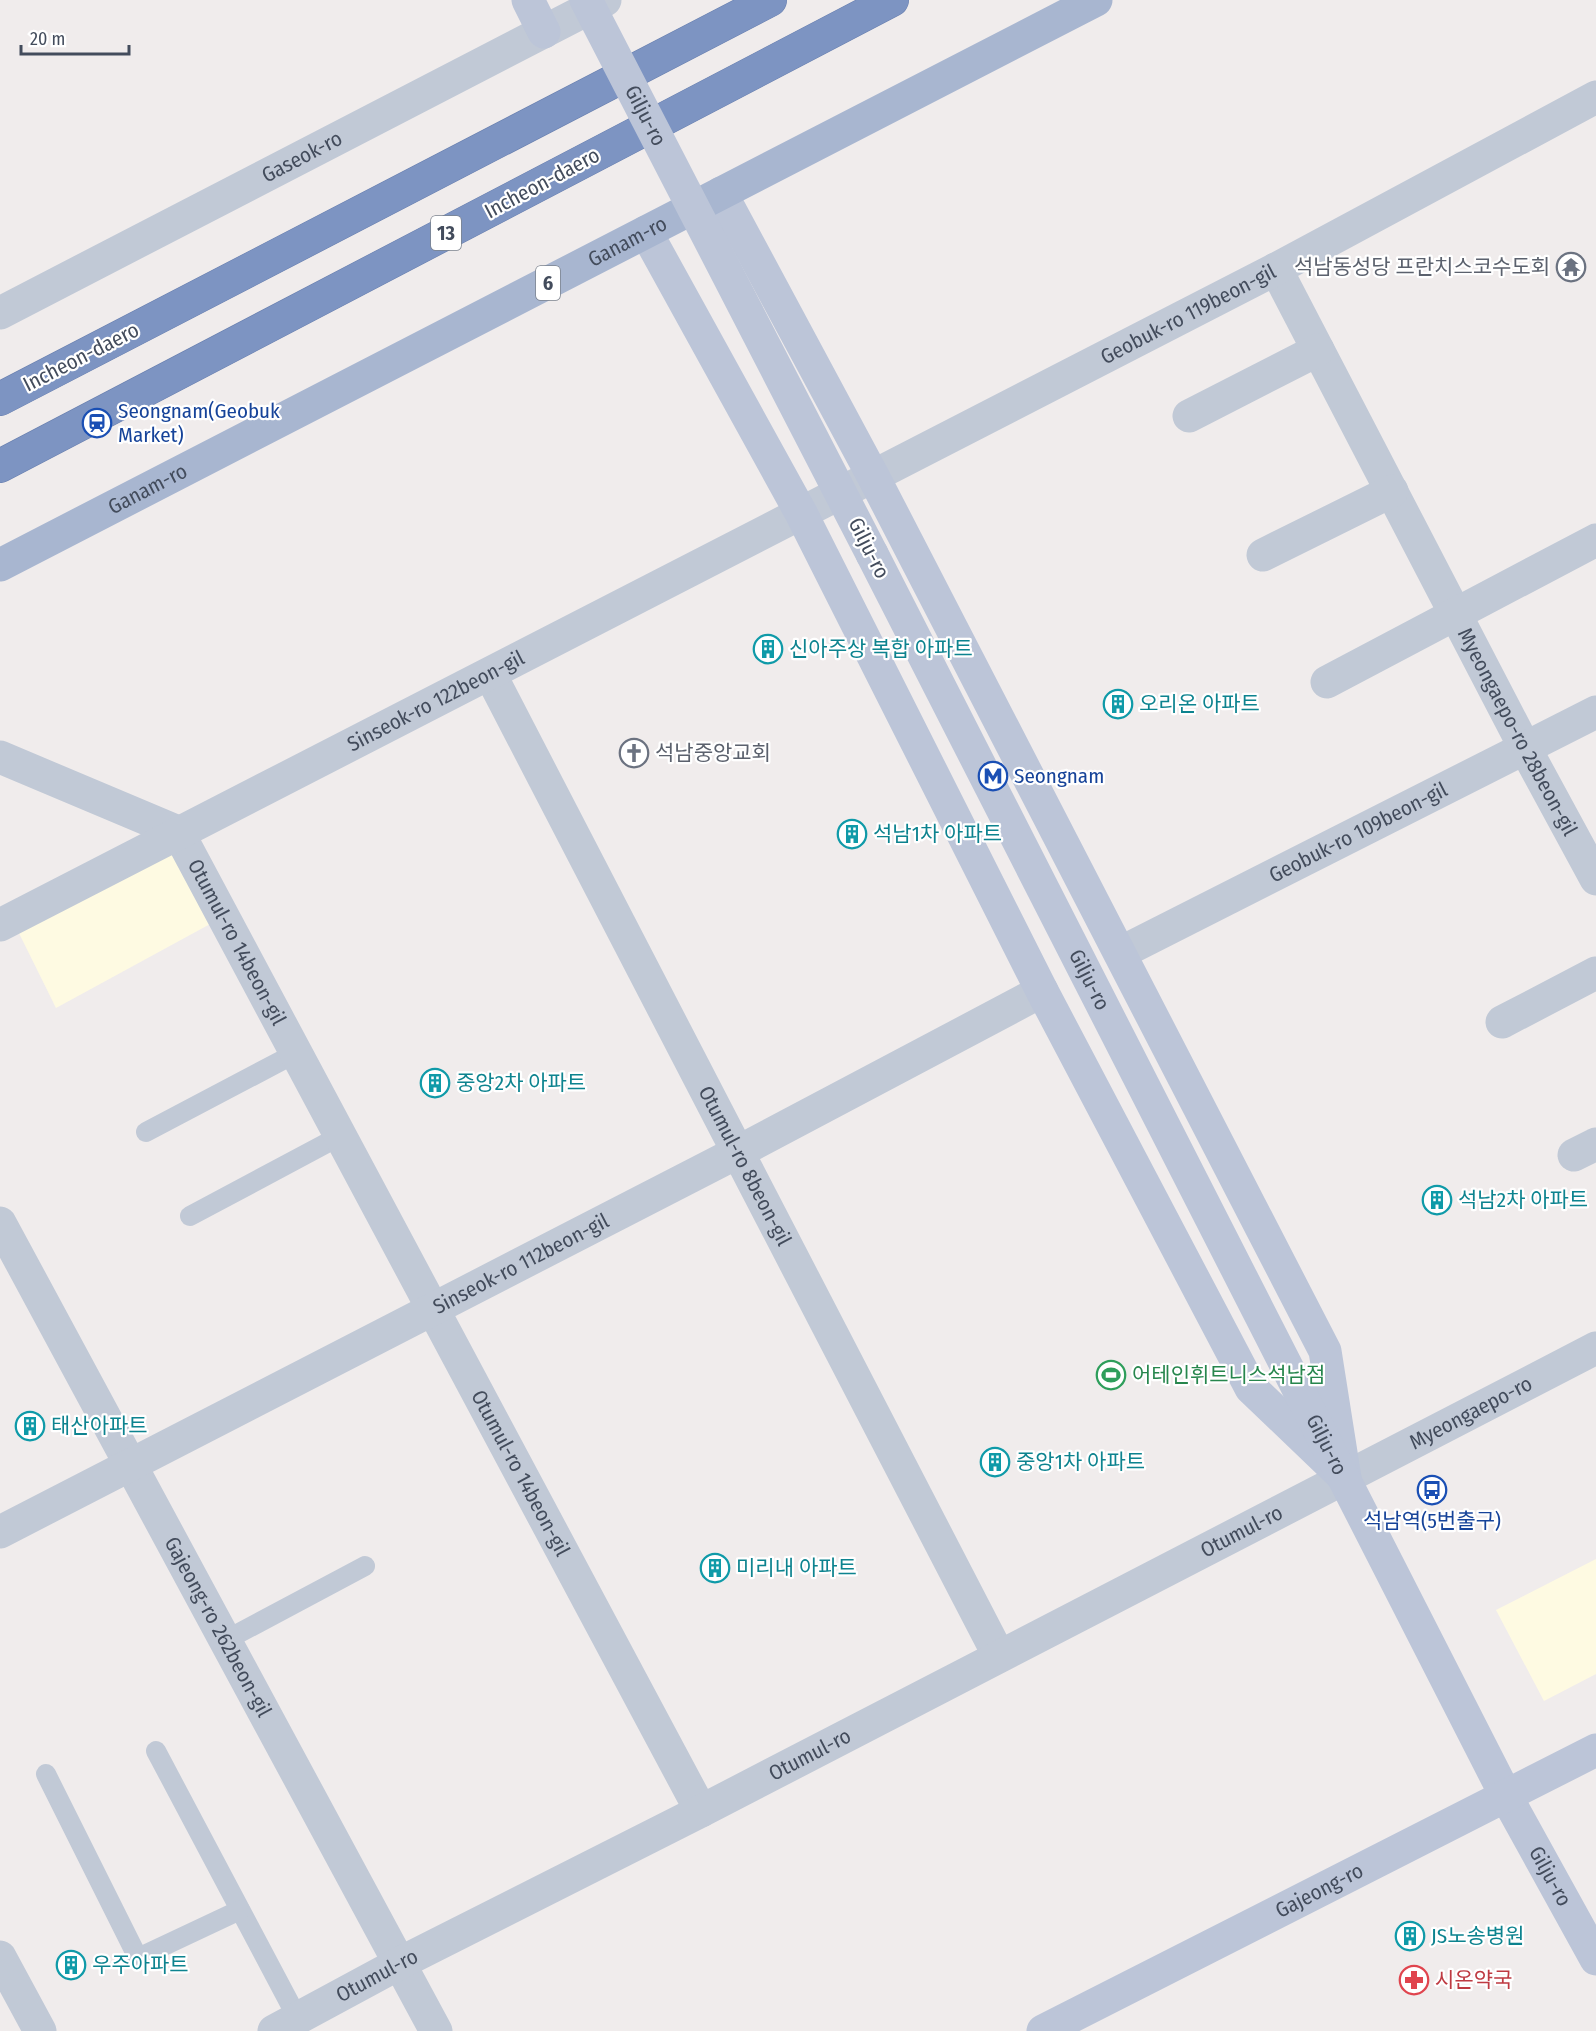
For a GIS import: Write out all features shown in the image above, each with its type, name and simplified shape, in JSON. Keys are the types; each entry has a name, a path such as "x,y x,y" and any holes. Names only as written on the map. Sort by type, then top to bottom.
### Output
{"highway":[{"name":"Incheon-daero","path":"0,399 770,0"},
{"name":"Incheon-daero","path":"0,466 892,0"}],"main road":[{"path":"528,0 544,32"},
{"name":"Gilju-ro","path":"586,0 872,554 1506,1796 1596,1959"},
{"name":"Ganam-ro","path":"0,565 1096,0"},
{"path":"721,193 873,476 1324,1351 1345,1478"},
{"path":"646,232 801,513 1042,991 1251,1388 1345,1478"},
{"name":"Gajeong-ro","path":"1043,2031 1596,1750"}],"street":[{"name":"Gaseok-ro","path":"0,313 605,0"},
{"name":"Geobuk-ro 119beon-gil","path":"873,476 1276,269 1596,97"},
{"name":"Myeongaepo-ro 28beon-gil","path":"1276,269 1525,748 1596,879"},
{"path":"1189,416 1318,350"},
{"name":"Sinseok-ro 122beon-gil","path":"0,925 873,476"},
{"path":"1263,555 1392,491"},
{"name":"Myeongaepo-ro 28beon-gil","path":"1327,682 1596,540"},
{"name":"Otumul-ro 8beon-gil","path":"490,674 999,1656"},
{"name":"Geobuk-ro 109beon-gil","path":"1120,953 1596,712"},
{"path":"0,757 178,832"},
{"name":"Otumul-ro 14beon-gil","path":"178,832 701,1811"},
{"path":"1502,1022 1596,973"},
{"name":"Sinseok-ro 112beon-gil","path":"0,1532 738,1152 1042,991"},
{"name":"Gajeong-ro 262beon-gil","path":"0,1223 436,2031"},
{"name":"Myeongaepo-ro","path":"1345,1478 1596,1348"},
{"name":"Otumul-ro","path":"286,2025 400,1963 701,1811 1345,1478"},
{"path":"0,1957 40,2031"}],"lane":[{"path":"146,1132 296,1053"},
{"path":"190,1216 340,1136"},
{"path":"226,1640 365,1566"},
{"path":"156,1751 240,1910 286,2025"},
{"path":"46,1774 138,1958 240,1910"}],"shaded area":[{"path":"178,832 223,917 56,1008 12,919"},
{"path":"1596,1559 1596,1674 1544,1701 1496,1610"}],"place":[{"name":"석남동성당 프란치스코수도회","path":"1571,267"},
{"name":"Seongnam(Geobuk Market)","path":"97,423"},
{"name":"신아주상 복합 아파트","path":"768,649"},
{"name":"오리온 아파트","path":"1118,704"},
{"name":"석남중앙교회","path":"634,753"},
{"name":"Seongnam","path":"993,776"},
{"name":"석남1차 아파트","path":"852,834"},
{"name":"중앙2차 아파트","path":"435,1083"},
{"name":"석남2차 아파트","path":"1437,1200"},
{"name":"어테인휘트니스석남점","path":"1111,1375"},
{"name":"태산아파트","path":"30,1426"},
{"name":"중앙1차 아파트","path":"995,1462"},
{"name":"석남역(5번출구)","path":"1432,1490"},
{"name":"미리내 아파트","path":"715,1568"},
{"name":"JS노송병원","path":"1410,1936"},
{"name":"우주아파트","path":"71,1965"},
{"name":"시온약국","path":"1414,1980"}]}
